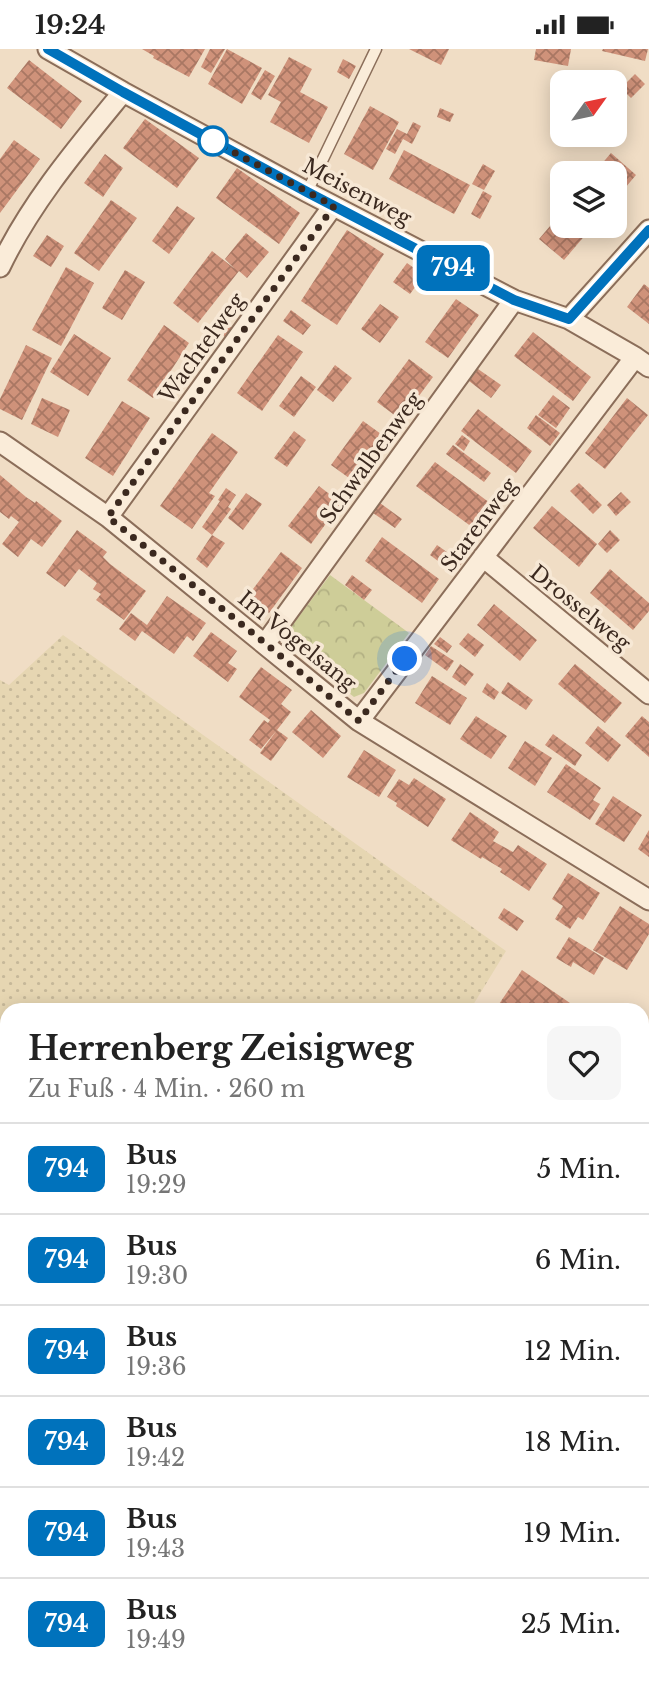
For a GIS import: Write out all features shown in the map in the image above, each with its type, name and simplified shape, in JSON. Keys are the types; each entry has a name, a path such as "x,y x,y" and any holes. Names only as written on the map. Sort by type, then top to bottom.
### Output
{"street":[{"name":"Meisenweg","path":"48,49 307,192 514,300 569,319 642,361"},
{"path":"0,267 12,243 63,165 123,92"},
{"name":"Wachtelweg","path":"108,517 334,206"},
{"path":"569,319 649,230"},
{"name":"Schwalbenweg","path":"265,643 514,300"},
{"name":"Starenweg","path":"359,721 483,557 642,361"},
{"name":"Im Vogelsang","path":"0,442 108,517 359,721 649,900"},
{"name":"Drosselweg","path":"483,557 649,694"}],"lane":[{"path":"307,192 376,49"}],"shaded area":[{"path":"63,635 506,951 474,1003 0,1003 0,680 9,685"}],"green space":[{"path":"330,575 409,633 364,693 354,697 289,645 285,635"}],"building":[{"path":"142,49 205,49 189,77 153,58 154,56"},
{"path":"210,49 225,49 211,73 201,67"},
{"path":"227,49 262,68 242,104 208,84"},
{"path":"409,49 449,49 441,65"},
{"path":"536,49 571,49 568,66 534,60"},
{"path":"648,49 645,61 602,51"},
{"path":"289,57 312,69 300,92 328,107 309,143 270,122 281,102 268,95"},
{"path":"343,59 356,66 349,79 337,72"},
{"path":"29,60 82,101 61,129 7,88"},
{"path":"265,70 275,76 261,100 251,94"},
{"path":"635,74 645,84 631,98 627,94 627,82"},
{"path":"370,106 399,122 373,170 344,154"},
{"path":"440,108 454,114 450,122 437,117"},
{"path":"145,119 199,158 177,188 123,148"},
{"path":"413,122 421,126 412,144 403,139 395,154 386,149 397,129 407,134"},
{"path":"14,140 40,159 0,213 0,159"},
{"path":"404,150 470,185 454,214 389,179"},
{"path":"611,153 620,161 604,161"},
{"path":"105,154 123,168 103,197 84,183"},
{"path":"483,164 495,171 484,190 472,184"},
{"path":"627,167 636,175 627,186"},
{"path":"237,168 300,213 279,244 216,198"},
{"path":"483,191 492,196 480,219 471,214"},
{"path":"111,200 137,218 99,271 74,253"},
{"path":"177,206 195,218 169,254 152,241"},
{"path":"550,226 550,238 583,238 564,260 539,239"},
{"path":"347,230 384,254 337,325 301,301"},
{"path":"246,233 269,252 247,278 239,271 198,323 173,303 212,251 235,269 225,259"},
{"path":"47,235 64,246 51,267 33,256"},
{"path":"407,263 424,275 410,294 393,282"},
{"path":"66,267 94,283 61,346 32,330"},
{"path":"125,270 145,282 122,320 102,308"},
{"path":"644,284 649,288 649,324 627,307"},
{"path":"456,299 479,315 448,358 425,342"},
{"path":"380,304 399,317 380,343 361,329"},
{"path":"291,310 311,325 303,335 283,321"},
{"path":"218,318 232,328 225,337 212,326"},
{"path":"164,325 189,343 153,398 127,380"},
{"path":"533,332 591,377 573,401 514,356"},
{"path":"74,334 111,358 88,396 50,372"},
{"path":"278,335 303,352 262,411 237,393"},
{"path":"26,345 52,358 22,420 0,409 0,399"},
{"path":"409,359 433,377 401,420 377,402"},
{"path":"335,365 352,378 333,402 317,390"},
{"path":"478,369 501,385 491,398 469,381"},
{"path":"301,376 316,387 294,417 279,406"},
{"path":"553,395 570,408 556,428 538,415"},
{"path":"42,398 70,410 58,437 31,424"},
{"path":"627,398 648,415 605,469 585,453"},
{"path":"122,401 150,418 113,476 85,458"},
{"path":"478,409 532,451 516,473 461,431"},
{"path":"536,415 560,433 550,446 527,428"},
{"path":"363,421 388,439 356,483 331,465"},
{"path":"294,431 306,440 287,467 274,458"},
{"path":"212,433 238,452 209,493 215,496 192,529 160,506"},
{"path":"462,435 470,441 464,451 455,444"},
{"path":"453,445 491,473 484,482 446,454"},
{"path":"435,462 490,503 472,527 416,486"},
{"path":"0,475 26,497 35,503 36,501 62,521 42,547 31,539 18,557 2,544 19,522 0,512"},
{"path":"579,483 602,505 593,514 570,491"},
{"path":"319,486 341,503 311,544 288,526"},
{"path":"226,488 236,495 228,507 231,509 212,535 202,527"},
{"path":"621,492 631,502 616,516 607,505"},
{"path":"246,493 262,504 243,530 228,518"},
{"path":"380,503 402,519 395,528 373,513"},
{"path":"552,506 597,544 579,567 533,528"},
{"path":"77,530 107,552 103,557 110,564 146,591 124,620 96,600 101,594 93,589 97,583 79,569 65,587 46,573"},
{"path":"610,530 620,540 607,553 598,544"},
{"path":"212,535 225,543 207,568 196,559"},
{"path":"382,537 439,579 422,603 365,561"},
{"path":"437,545 462,563 454,573 430,555"},
{"path":"281,552 302,568 269,613 247,597"},
{"path":"610,569 649,603 649,611 633,630 590,593"},
{"path":"352,575 372,590 364,600 345,585"},
{"path":"167,596 206,623 193,641 187,636 174,654 142,631 135,641 119,629 131,613 147,625"},
{"path":"494,604 537,640 520,661 477,625"},
{"path":"211,632 237,651 228,663 237,669 228,682 193,656"},
{"path":"468,633 484,645 475,657 459,644"},
{"path":"440,637 452,646 447,653 434,644"},
{"path":"431,646 454,661 447,671 425,655"},
{"path":"460,664 474,674 465,686 452,677"},
{"path":"575,664 622,703 605,723 558,684"},
{"path":"261,667 292,690 281,704 291,712 261,749 249,740 264,720 268,723 270,720 239,697"},
{"path":"432,676 467,698 450,725 415,703"},
{"path":"508,682 533,700 526,710 501,693"},
{"path":"487,683 499,692 494,700 482,692"},
{"path":"311,710 341,736 323,758 292,732"},
{"path":"476,716 507,736 491,759 460,739"},
{"path":"642,716 649,722 649,757 625,736"},
{"path":"598,726 621,745 608,762 585,743"},
{"path":"277,730 288,738 271,761 260,753"},
{"path":"553,734 582,755 575,766 545,745"},
{"path":"525,741 552,758 535,786 508,768"},
{"path":"364,750 396,770 379,797 347,777"},
{"path":"566,764 601,788 593,800 600,804 590,820 547,792"},
{"path":"414,778 446,799 428,827 387,797 399,779 409,785"},
{"path":"613,796 642,815 624,842 595,824"},
{"path":"470,812 499,832 493,841 513,852 518,845 547,864 529,891 500,872 502,869 451,840"},
{"path":"649,830 649,857 638,849"},
{"path":"568,873 600,893 583,920 578,917 570,929 555,919 563,906 552,899"},
{"path":"620,906 649,924 649,934 627,970 593,950"},
{"path":"504,908 524,921 517,931 498,918"},
{"path":"569,937 604,958 594,975 573,962 571,967 556,958"},
{"path":"522,970 570,1003 500,1003"}],"bus line":[{"name":"794","path":"48,49 307,192 514,300 569,319 649,230"}],"route":[{"path":"213,141 334,206 108,517 359,721 405,659"}]}
